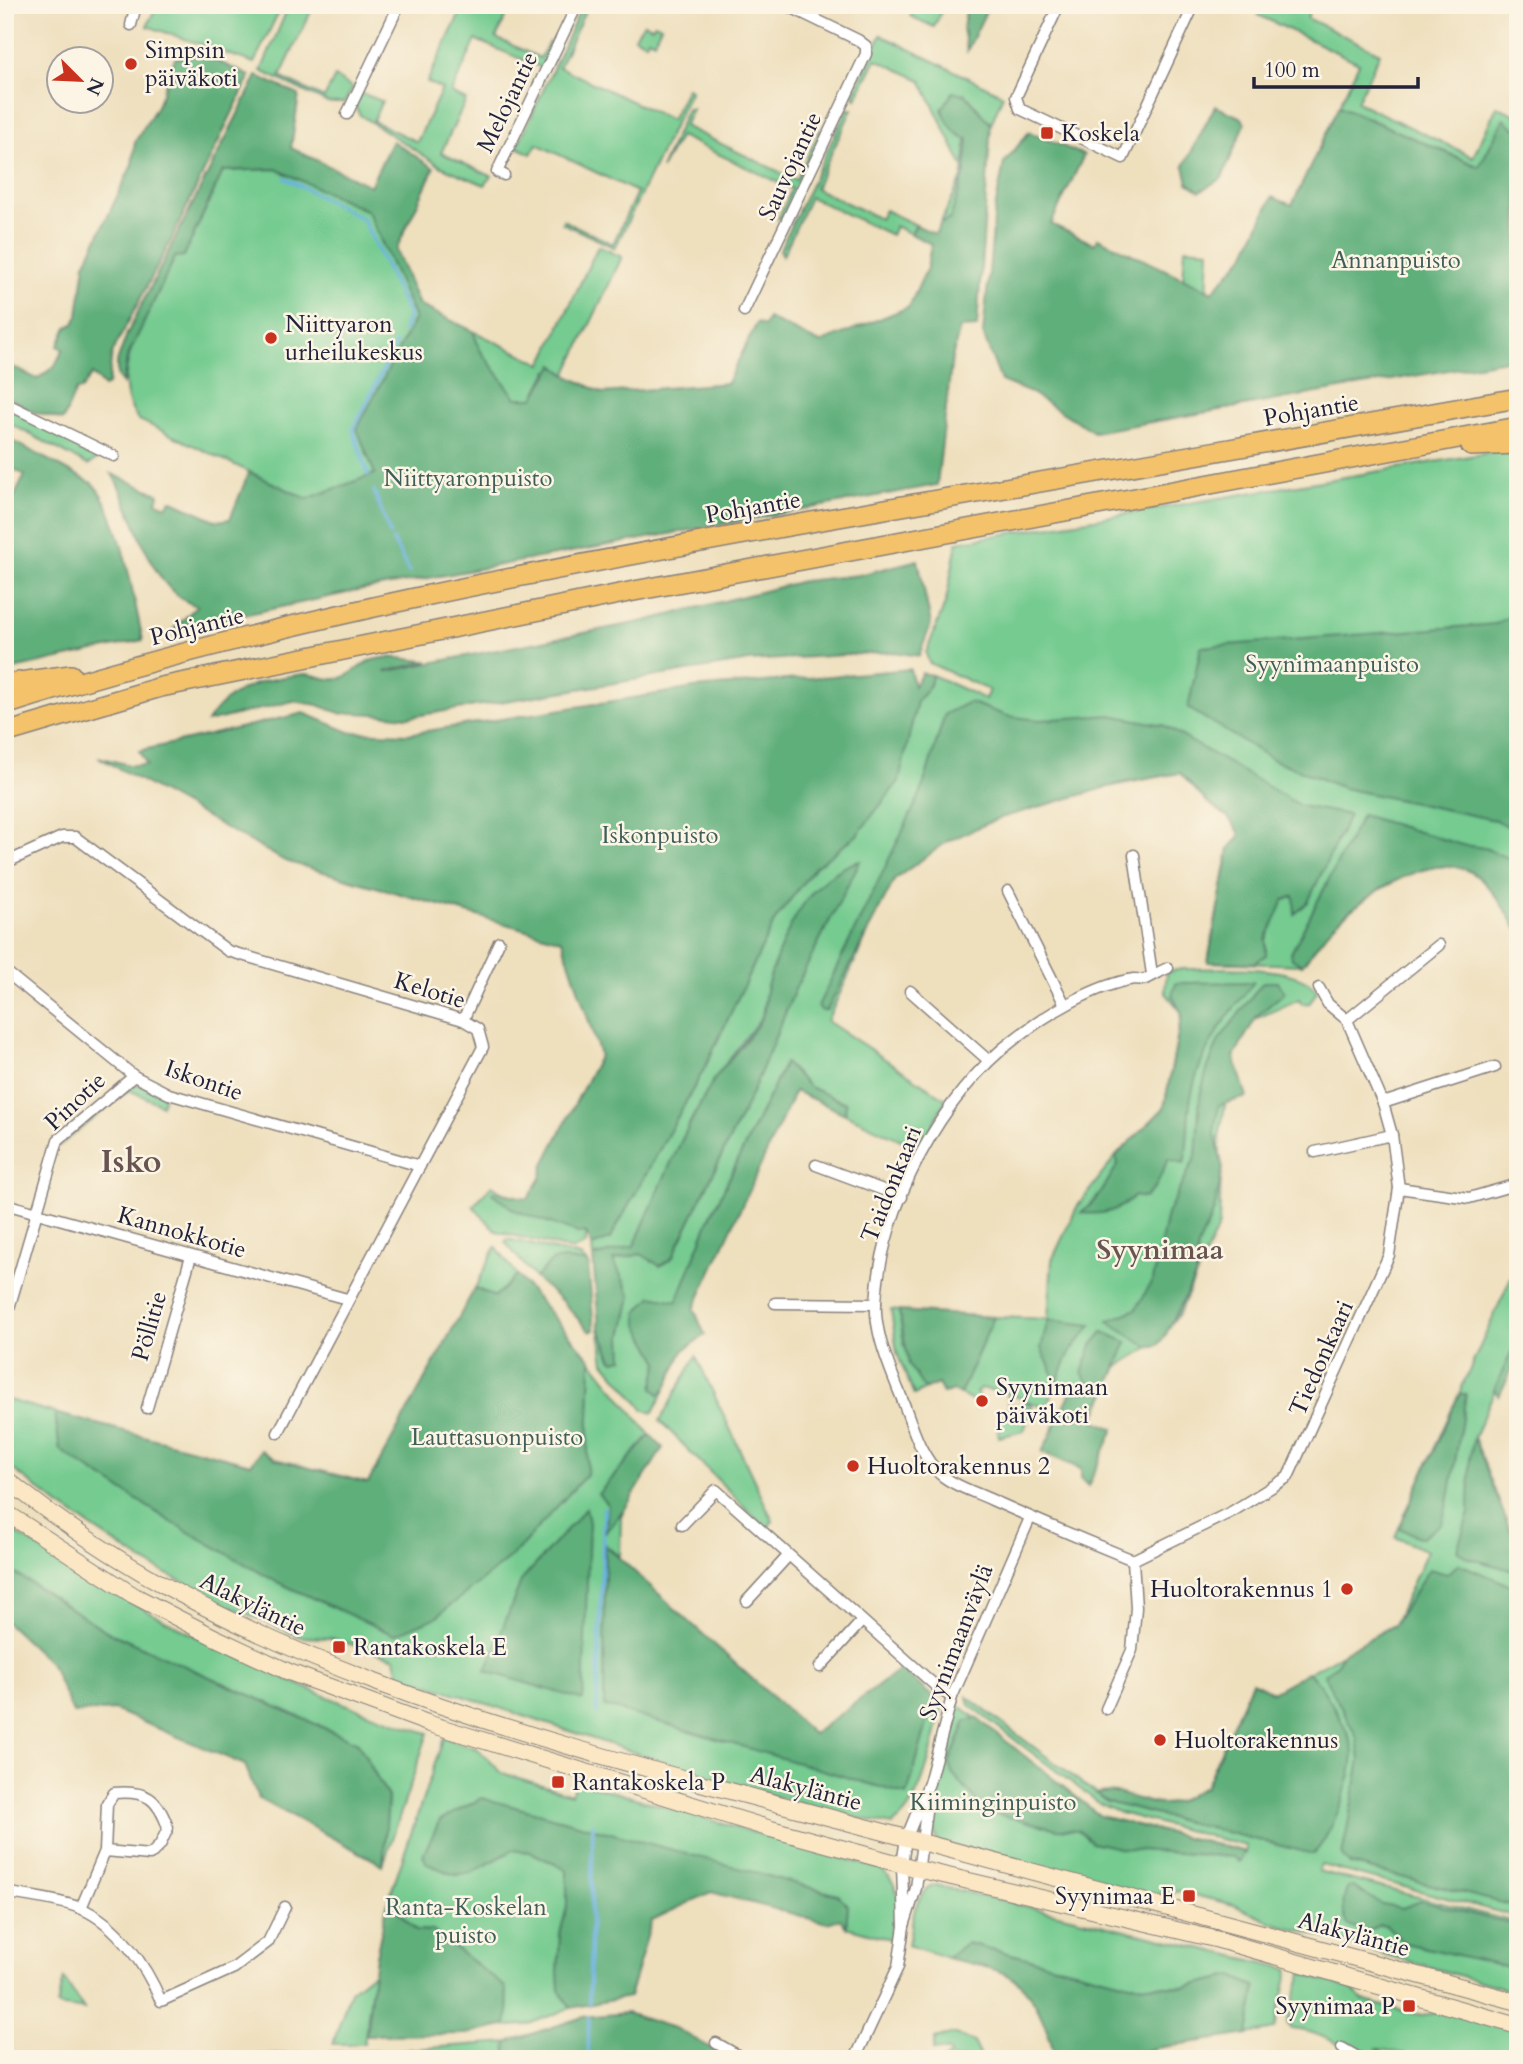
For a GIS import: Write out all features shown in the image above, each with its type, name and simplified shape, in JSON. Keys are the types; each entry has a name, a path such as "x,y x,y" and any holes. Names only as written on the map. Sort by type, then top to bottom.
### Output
{"highway":[{"name":"Pohjantie","path":"5,705 134,667 296,626 628,554 1518,398"},
{"name":"Pohjantie","path":"5,733 174,684 634,591 1518,427"},
{"path":"1397,450 1518,444"},
{"path":"5,684 134,667"}],"main road":[{"name":"Alakyläntie","path":"5,1478 49,1514 143,1575 298,1651 400,1690 698,1784 1518,2003"},
{"name":"Alakyläntie","path":"5,1512 133,1595 214,1637 315,1682 525,1754 690,1805 910,1867 1219,1940 1518,2026"}],"street":[{"path":"131,25 136,5"},
{"path":"346,114 398,5"},
{"name":"Melojantie","path":"504,175 497,172 577,5"},
{"name":"Sauvojantie","path":"744,312 866,54 866,46 859,40 786,5"},
{"path":"1059,5 1016,97 1020,109 1123,158 1194,5"},
{"path":"5,402 114,456"},
{"name":"Kelotie","path":"5,863 62,837 75,836 228,951 342,987 463,1020 478,1030 483,1047 278,1433"},
{"path":"1134,855 1152,974"},
{"path":"1008,891 1065,1005"},
{"path":"463,1020 499,942"},
{"path":"1347,1020 1439,946"},
{"name":"Taidonkaari","path":"1030,1518 954,1483 932,1464 922,1448 889,1366 876,1304 883,1255 902,1197 937,1125 965,1085 988,1060 1065,1005 1126,982 1146,979 1168,968"},
{"name":"Iskontie","path":"5,971 134,1076 181,1099 420,1166"},
{"name":"Tiedonkaari","path":"1133,1560 1233,1511 1288,1477 1389,1255 1399,1188 1392,1135 1383,1103 1347,1020 1328,1004 1319,988"},
{"path":"910,991 988,1060"},
{"path":"1383,1103 1495,1067"},
{"name":"Pinotie","path":"5,1322 58,1140 134,1076"},
{"path":"1315,1152 1392,1135"},
{"path":"816,1165 902,1197"},
{"path":"1399,1188 1469,1198 1518,1184"},
{"name":"Kannokkotie","path":"5,1204 347,1300"},
{"name":"Pöllitie","path":"147,1408 191,1256"},
{"path":"775,1303 876,1304"},
{"path":"682,1525 716,1490 862,1621 952,1697"},
{"path":"1030,1518 1133,1560 1136,1608 1132,1650 1106,1709"},
{"name":"Syynimaanväylä","path":"910,1867 914,1841 952,1697 1030,1518"},
{"path":"747,1601 788,1556"},
{"path":"820,1668 862,1621"},
{"path":"81,1908 105,1851 107,1804 114,1793 146,1796 161,1807 168,1828 160,1845 150,1855 105,1851"},
{"path":"855,2059 898,1967 914,1841"},
{"path":"904,1926 916,1888 910,1867"},
{"path":"5,1892 81,1908 111,1927 128,1947 161,2001 234,1968 268,1942 285,1907"},
{"path":"716,2043 744,2059"},
{"path":"1342,2048 1361,2059"},
{"path":"1158,2059 1164,2059"}],"green space":[{"path":"157,5 282,5 254,63 147,26"},
{"path":"289,5 314,5 280,77 324,98 335,77 353,88 344,103 328,103 261,71"},
{"path":"464,5 511,5 496,38 540,58 549,42 554,44 542,68 476,40 451,93 466,100 441,153 491,176 485,185 442,167 360,115 355,106 361,93 382,101 373,121 417,142 442,89 427,82"},
{"path":"915,5 944,5 934,27 910,16"},
{"path":"967,5 989,5 967,51 963,28"},
{"path":"1263,5 1312,5 1307,18 1380,53 1357,102 1473,157 1497,106 1518,116 1518,131 1503,120 1480,167 1339,106 1359,63 1258,15"},
{"path":"582,6 587,7 559,67 671,120 687,88 691,90 615,248 562,223 563,220 613,244 637,192 537,144 531,154 517,147"},
{"path":"644,23 652,27 655,23 661,26 654,41 648,38 646,43 634,37"},
{"path":"881,35 1003,95 991,124 965,94 964,168 921,80 876,59 856,99 853,95"},
{"path":"199,53 250,76 170,242 112,353 108,385 104,387 92,374 81,390 76,390 63,420 31,411 5,395 5,363 37,379 55,366 63,349 58,346 67,327 74,324 78,315 85,264 132,165 135,142 157,106 175,58"},
{"name":"Niittyaronpuisto","path":"257,76 299,95 291,148 370,186 392,141 434,168 396,250 419,305 473,331 480,350 516,398 534,398 554,365 566,375 603,393 727,383 757,323 764,326 768,318 820,343 909,307 927,268 931,244 911,234 916,225 935,234 940,224 950,219 965,172 968,139 955,132 942,109 953,92 965,94 991,124 977,327 960,328 952,358 937,485 352,592 173,630 197,606 180,598 166,585 155,568 112,474 159,494 157,502 166,506 171,500 217,521 230,519 249,472 307,499 375,474 357,429 415,318 368,211 276,169 223,171 184,256 175,257 127,358 123,384 117,376 117,362 127,334"},
{"path":"1215,106 1242,118 1245,124 1222,178 1200,191 1188,183 1184,166"},
{"name":"Annanpuisto","path":"1339,106 1479,167 1504,119 1518,131 1518,358 1094,432 1031,393 1001,381 983,334 995,209 1004,163 1029,132 1084,155 1051,224 1094,244 1098,238 1212,292 1245,255 1272,197 1292,205"},
{"path":"687,109 692,109 684,126 796,180 820,130 823,137 784,219 778,219 792,189 680,136 661,169"},
{"path":"847,109 852,109 815,188 880,219 885,210 916,225 911,234 895,226 891,235 810,197 783,255 780,250"},
{"name":"Niittyaron urheilukeskus","path":"276,169 368,211 415,318 358,429 375,474 307,499 139,420 129,402 126,382 128,361 144,316 175,257 184,255 223,171"},
{"path":"962,177 950,219 940,224"},
{"path":"598,246 622,257 566,375 562,371 548,371 534,398 515,398 480,350 473,331 542,364"},
{"path":"1185,248 1209,250 1207,299 1182,298"},
{"path":"5,406 101,456 88,465 5,421"},
{"path":"5,437 92,483 102,496 125,557 143,640 5,671 5,515 25,475 5,465"},
{"name":"Syynimaanpuisto","path":"1518,448 1518,931 1498,898 1478,876 1454,867 1436,867 1397,880 1360,903 1328,931 1302,965 1208,962 1229,849 1239,838 1239,832 1228,817 1207,802 1180,773 1092,791 1000,818 941,845 895,879 981,707 945,714 921,793 877,886 864,937 869,931 827,1021 946,1099 920,1149 845,1114 846,1103 809,1087 785,1063 709,1220 677,1302 638,1312 639,1325 659,1362 659,1394 665,1390 653,1413 644,1410 604,1362 599,1327 611,1359 622,1336 631,1296 613,1260 641,1254 672,1258 751,1095 796,987 859,861 767,985 762,1016 714,1079 691,1120 634,1247 593,1257 592,1246 610,1239 704,1069 775,920 814,868 857,835 917,701 930,685 932,675 985,699 989,690 929,663 926,653 946,601 957,542"},
{"path":"918,560 931,624 919,656 893,652 749,661 409,717 342,714 318,705 293,701 207,722 226,700 237,692 277,678 305,674 337,679 370,661 385,658 429,661 384,672 645,621 803,581 859,575"},
{"path":"1518,612 1518,831 1495,820 1343,788 1272,759 1188,708 1201,647 1496,624"},
{"name":"Iskonpuisto","path":"910,669 914,686 922,673 932,675 930,685 917,701 899,781 857,835 814,868 775,920 704,1069 610,1239 592,1246 586,1232 578,1233 514,1210 492,1193 496,1191 528,1199 541,1178 544,1164 600,1055 562,940 285,861 98,757 129,765 147,765 139,751 304,713 349,732 408,734 694,688"},
{"path":"969,702 1007,716 1039,720 1111,715 1163,725 1301,806 1349,815 1308,902 1295,914 1294,896 1284,900 1266,940 1266,955 1254,963 1208,962 1229,849 1239,838 1239,832 1228,817 1207,802 1180,773 1122,783 997,819 948,841 895,879 827,1010 822,1011 818,1006 921,793 945,714"},
{"path":"1362,815 1462,845 1485,848 1510,859 1518,871 1518,931 1498,898 1478,876 1454,867 1436,867 1416,872 1378,891 1332,927 1302,965 1292,959 1291,953"},
{"path":"860,861 796,987 751,1095 672,1258 660,1266 641,1254 613,1260 631,1296 622,1336 623,1359 614,1361 599,1327 593,1257 634,1246 680,1143 712,1083 763,1014 774,965 800,909 826,879 842,868"},
{"path":"1182,969 1255,969 1293,975 1308,982 1317,991 1310,1003 1302,1004 1299,999 1240,1026 1219,1137 1219,1225 1179,1314 1155,1344 1117,1367 1102,1402 1057,1382 1045,1408 1010,1394 1009,1406 1007,1393 980,1388 976,1393 980,1397 977,1404 960,1394 994,1317 1048,1319 1052,1260 1077,1207 1116,1156 1164,1108 1182,1013 1165,992 1167,972","holes":["1049,1320 1057,1381 1041,1348"]},
{"path":"1254,982 1208,1047 1196,1076 1190,1101 1184,1163 1168,1159 1156,1186 1145,1198 1134,1196 1122,1206 1110,1211 1081,1213 1106,1184 1118,1164 1116,1156 1164,1108 1182,1014 1172,995 1176,983"},
{"path":"1263,982 1277,982 1285,992 1257,1016 1234,1056 1247,1097 1219,1105 1214,1131 1223,1168 1214,1211 1198,1246 1196,1275 1164,1338 1158,1345 1148,1347 1108,1321 1136,1309 1153,1280 1167,1214 1196,1156 1200,1095 1208,1067 1219,1040"},
{"path":"785,1063 809,1087 846,1103 845,1114 795,1091 694,1309 705,1335 683,1351 665,1390 659,1394 653,1388 659,1362 638,1325 638,1312 652,1296 677,1301 709,1220"},
{"path":"139,1084 164,1096 162,1105 129,1090 60,1145 128,1088"},
{"path":"492,1185 504,1193 492,1193 539,1217 564,1228 586,1232 586,1244 573,1250 496,1231 473,1206"},
{"path":"508,1239 579,1256 588,1263 563,1259 535,1278 505,1242"},
{"path":"496,1247 517,1275 495,1297 475,1288"},
{"path":"563,1259 588,1263 594,1330 590,1332 562,1301 535,1278 552,1261"},
{"name":"Kiiminginpuisto","path":"1518,1270 1518,1338 1474,1437 1518,1551 1518,1917 1321,1865 1318,1871 1518,1923 1518,1992 1273,1923 1234,1905 1178,1891 1168,1895 1131,1891 938,1842 934,1815 939,1773 943,1751 959,1705 1100,1816 1245,1852 1246,1846 1120,1813 1100,1804 969,1705 967,1697 1107,1802 1189,1823 1252,1682 1273,1692 1394,1625 1427,1551 1395,1537 1512,1275"},
{"name":"Lauttasuonpuisto","path":"517,1275 591,1360 587,1474 512,1556 435,1618 394,1635 275,1581 173,1523 60,1450 55,1413 251,1464 261,1450 275,1459 368,1483 475,1288 495,1297"},
{"path":"891,1310 899,1311 904,1345 926,1389 914,1395 897,1353"},
{"path":"899,1311 994,1317 960,1394 952,1391 943,1393 938,1384 926,1389 923,1387 909,1365"},
{"path":"1048,1320 1092,1325 1070,1352 1057,1382 1041,1348"},
{"path":"1103,1332 1127,1342 1094,1420 1114,1429 1088,1486 1081,1479 1081,1469 1042,1452 1072,1390 1086,1392 1090,1384 1082,1373 1092,1345"},
{"path":"1518,1338 1518,1357 1499,1396 1494,1390"},
{"path":"696,1356 773,1521 766,1529 660,1421"},
{"path":"591,1360 650,1435 599,1494 608,1505 607,1530 626,1507 621,1516 620,1557 606,1546 604,1705 907,1794 934,1698 943,1705 926,1771 912,1803 892,1825 829,1812 703,1775 399,1675 395,1658 331,1638 300,1637 229,1606 142,1561 59,1505 5,1463 5,1399 55,1413 60,1450 173,1523 587,1474"},
{"path":"1459,1394 1466,1394 1450,1493 1442,1523 1422,1538 1399,1528"},
{"path":"1021,1403 1031,1405 1034,1413 1029,1416 1024,1431 999,1437 997,1424 1009,1406 1016,1404 1018,1415 1026,1412 1026,1407 1022,1408"},
{"path":"650,1435 663,1448 626,1507 606,1531 608,1505 598,1494"},
{"path":"1474,1437 1518,1551 1518,1572 1468,1558 1457,1550 1469,1513 1470,1456"},
{"path":"586,1508 589,1523 583,1700 486,1671 521,1581"},
{"path":"5,1525 100,1585 198,1637 311,1690 428,1733 383,1865 388,1797 358,1743 108,1632 5,1567"},
{"path":"605,1545 813,1734 901,1669 934,1698 907,1795 604,1706"},
{"path":"1459,1564 1518,1588 1518,1869 1515,1874 1518,1907 1350,1864 1342,1856 1360,1760 1357,1738 1324,1675 1336,1665 1343,1653 1394,1625 1429,1569 1447,1574"},
{"path":"5,1567 108,1632 358,1743 388,1797 383,1865 258,1798 245,1765 114,1710 73,1713 51,1664 5,1621"},
{"path":"1308,1672 1339,1717 1352,1746 1353,1756 1341,1803 1327,1835 1313,1854 1107,1802 1096,1794 1112,1792 1152,1803 1167,1804 1179,1801 1205,1787 1252,1682 1272,1692"},
{"name":"Kiiminginpuisto","path":"977,1718 1100,1816 1245,1852 1239,1862 1233,1857 1124,1849 1092,1842 1078,1830 1057,1829 985,1811 952,1773 949,1763 966,1721"},
{"name":"Ranta-Koskelan puisto","path":"444,1737 478,1749 502,1773 571,1794 576,1781 881,1869 894,1885 899,1902 897,1941 846,1927 848,1905 440,1820 455,1875 471,1873 513,1850 531,1852 567,1870 567,1907 560,1934 559,1990 571,2008 526,2025 505,2026 509,2012 477,1964 456,1952 433,1931 416,1930 388,1901"},
{"path":"482,1798 838,1895 848,1905 846,1927 840,1919 827,1923 711,1892 652,1920 629,1997 571,2008 559,1990 558,1972 560,1934 567,1907 567,1870 531,1852 513,1850 471,1873 455,1875 427,1864 423,1855 440,1820"},
{"path":"936,1885 1289,1969 1275,2029 1248,2034 1256,1987 1233,1976 1185,1987 1130,1984 967,1943 947,1958 908,1945 918,1901 928,1888"},
{"path":"1352,1886 1382,1904 1402,1908 1421,1901 1518,1926 1518,1969 1405,1943 1387,1926 1380,1925 1366,1932 1348,1925 1344,1901 1348,1887"},
{"path":"388,1901 416,1930 433,1931 505,1987 509,2012 505,2026 466,2034 366,2035 376,1956"},
{"path":"967,1943 1130,1984 1185,1987 1233,1976 1256,1987 1248,2034 1156,2048 1118,2059 1056,2059 1039,2011 1025,1989 1006,1974 947,1958"},
{"path":"374,1972 364,2044 333,2044 350,1991"},
{"path":"1302,1973 1352,1989 1363,2000 1398,2010 1423,2015 1454,2010 1518,2029 1518,2059 1429,2059 1376,2048 1393,2059 1371,2059 1321,2036 1292,2029 1287,2023"},
{"path":"64,1979 84,2010 57,2006"},
{"path":"626,2013 677,2029 730,2059 506,2059 507,2042 583,2017"},
{"path":"953,2034 974,2042 982,2059 944,2059 951,2055 948,2051 933,2050 935,2039"},
{"path":"507,2042 506,2059 396,2059 401,2050"},
{"path":"385,2051 390,2054 390,2059 324,2059 328,2052"},
{"path":"315,2053 317,2059 241,2059 242,2056"}],"waterway":[{"path":"285,178 363,219 409,315 404,331"},
{"path":"368,475 353,430 396,344"},
{"path":"374,491 390,534"},
{"path":"393,540 409,572"},
{"path":"597,1713 604,1508"},
{"path":"589,2003 593,1824"},
{"path":"588,2059 589,2018"}],"place":[{"name":"Simpsin päiväkoti","path":"131,64"},
{"name":"Koskela","path":"1047,133"},
{"name":"Niittyaron urheilukeskus","path":"271,338"},
{"name":"Syynimaan päiväkoti","path":"982,1401"},
{"name":"Huoltorakennus 2","path":"853,1466"},
{"name":"Huoltorakennus 1","path":"1347,1589"},
{"name":"Rantakoskela E","path":"339,1647"},
{"name":"Huoltorakennus","path":"1160,1740"},
{"name":"Rantakoskela P","path":"558,1782"},
{"name":"Syynimaa E","path":"1189,1896"},
{"name":"Syynimaa P","path":"1409,2006"}],"district":[{"name":"Isko","path":"131,1161"},
{"name":"Syynimaa","path":"1160,1249"}]}
